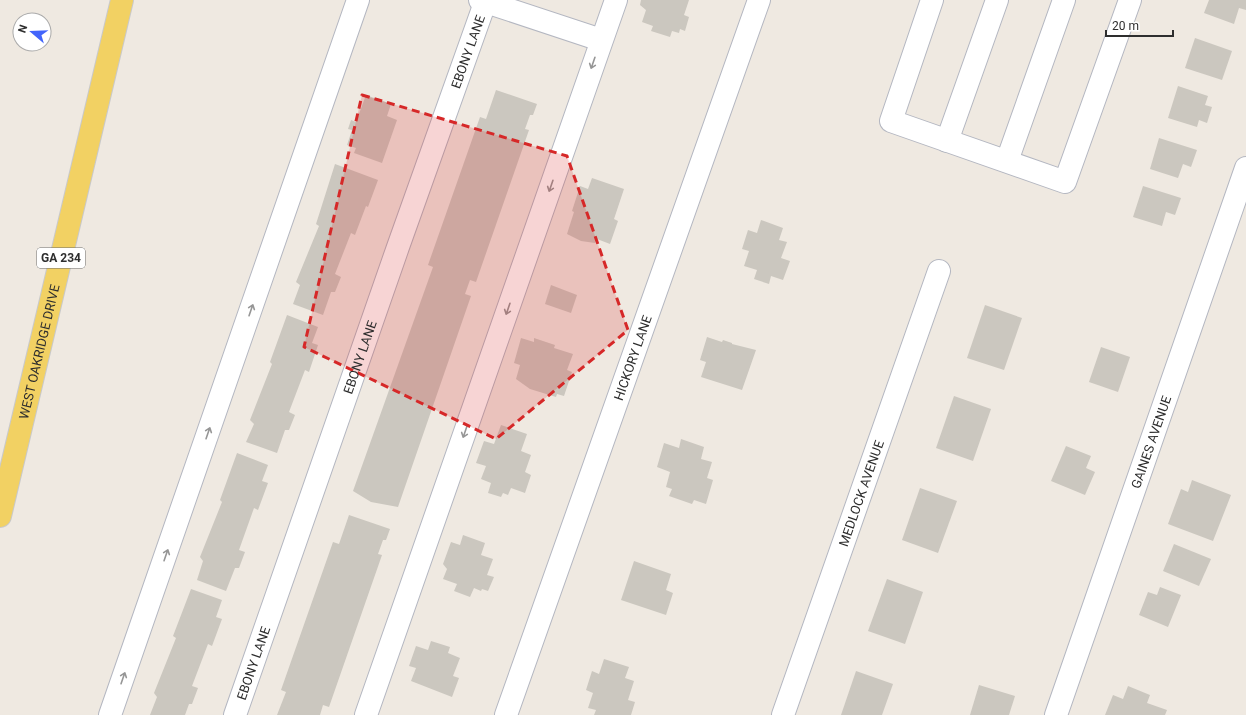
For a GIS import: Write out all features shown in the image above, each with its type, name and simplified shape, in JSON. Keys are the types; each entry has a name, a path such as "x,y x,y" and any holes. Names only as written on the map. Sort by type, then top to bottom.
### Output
{"main road":[{"name":"WEST OAKRIDGE DRIVE","path":"0,516 122,0"}],"street":[{"path":"110,715 358,0"},
{"path":"366,715 616,0"},
{"name":"HICKORY LANE","path":"506,715 759,0"},
{"path":"932,0 891,121 1065,182 1130,0"},
{"path":"947,141 996,0"},
{"path":"1007,161 1064,0"},
{"path":"484,1 601,40"},
{"name":"EBONY LANE","path":"235,715 484,1"},
{"name":"GAINES AVENUE","path":"1056,715 1246,168"},
{"name":"MEDLOCK AVENUE","path":"783,715 939,270"}],"highlighted area":[{"path":"362,95 567,156 628,330 496,439 304,347"}],"building":[{"path":"641,0 689,0 684,15 689,17 685,31 680,29 679,33 672,31 670,37 651,31 653,26 642,22 646,10 640,5"},
{"path":"1209,0 1246,0 1246,10 1239,8 1234,24 1204,13"},
{"path":"1195,38 1232,51 1222,80 1185,68"},
{"path":"1178,86 1208,96 1205,105 1212,107 1207,123 1199,120 1197,127 1168,118"},
{"path":"496,90 537,104 533,115 530,115 525,129 529,130 476,282 470,280 465,294 471,296 398,507 371,502 353,491 433,267 428,265 480,117 486,119"},
{"path":"366,95 391,104 387,116 397,120 382,163 354,153 356,148 347,145 352,130 348,129 351,120 356,122"},
{"path":"1159,138 1197,150 1191,167 1183,164 1178,178 1150,169"},
{"path":"335,164 378,180 355,235 351,233 335,274 341,277 335,292 331,292 323,315 293,304 300,285 296,282 319,226 316,224"},
{"path":"592,178 624,189 614,219 618,221 610,244 597,239 595,243 581,241 567,234 580,186 588,189"},
{"path":"1143,186 1181,198 1175,215 1166,212 1162,226 1133,217"},
{"path":"761,220 783,228 779,240 787,242 781,258 790,261 783,280 771,276 769,284 754,279 757,270 744,266 749,251 742,249 748,230 757,233"},
{"path":"551,285 577,295 571,313 545,304"},
{"path":"985,305 1022,318 1004,370 967,358"},
{"path":"287,315 318,327 312,343 318,345 309,372 305,370 289,412 295,415 289,430 285,430 277,453 246,442 254,424 250,420 272,364 270,362"},
{"path":"707,337 722,342 723,340 732,344 756,350 742,390 701,377 706,362 700,360"},
{"path":"521,338 534,342 534,338 555,345 554,348 573,354 567,370 572,372 564,396 557,394 556,397 530,389 516,379 520,365 514,363"},
{"path":"1101,347 1130,357 1118,392 1089,382"},
{"path":"954,396 991,409 973,461 936,448"},
{"path":"501,425 527,434 521,451 531,455 525,472 531,475 525,493 511,488 508,495 503,493 501,497 488,493 491,483 481,479 486,466 476,463 484,441 494,444"},
{"path":"681,439 704,447 701,459 712,462 707,478 713,480 706,504 694,500 692,504 669,496 672,489 666,487 670,472 657,467 664,443 679,448"},
{"path":"1066,446 1091,456 1086,468 1095,472 1085,495 1051,481"},
{"path":"237,453 268,465 262,481 268,483 258,510 254,508 239,550 245,552 239,568 235,568 226,591 197,580 203,561 200,557 222,502 220,500"},
{"path":"1192,480 1231,495 1213,541 1168,524 1181,489 1188,492"},
{"path":"920,488 957,501 938,553 902,540"},
{"path":"349,515 390,529 386,540 383,540 378,554 382,555 329,707 323,705 320,715 277,715 286,692 281,690 333,542 339,544"},
{"path":"463,535 485,543 481,555 493,559 487,575 494,577 488,591 482,589 481,591 474,588 470,597 454,591 457,584 443,579 447,569 443,564 451,542 460,545"},
{"path":"1174,544 1211,559 1199,586 1163,571"},
{"path":"634,561 671,574 666,590 673,593 666,615 621,600"},
{"path":"887,579 923,592 905,644 868,631"},
{"path":"1160,587 1181,595 1168,627 1139,615 1148,592 1157,595"},
{"path":"191,589 222,600 216,617 222,619 212,646 208,644 192,686 198,688 192,704 189,704 185,715 150,715 157,697 154,693 176,638 173,636"},
{"path":"431,641 450,647 448,653 460,658 453,676 459,678 452,697 411,681 416,668 409,666 416,646 428,650"},
{"path":"604,659 629,667 625,678 634,681 628,700 635,702 631,715 594,715 596,710 588,708 593,693 586,690 592,671 599,674"},
{"path":"856,671 893,684 882,715 841,715"},
{"path":"979,685 1015,696 1009,715 970,715"},
{"path":"1128,686 1150,695 1147,703 1167,710 1165,715 1105,715 1113,695 1123,699"}]}
